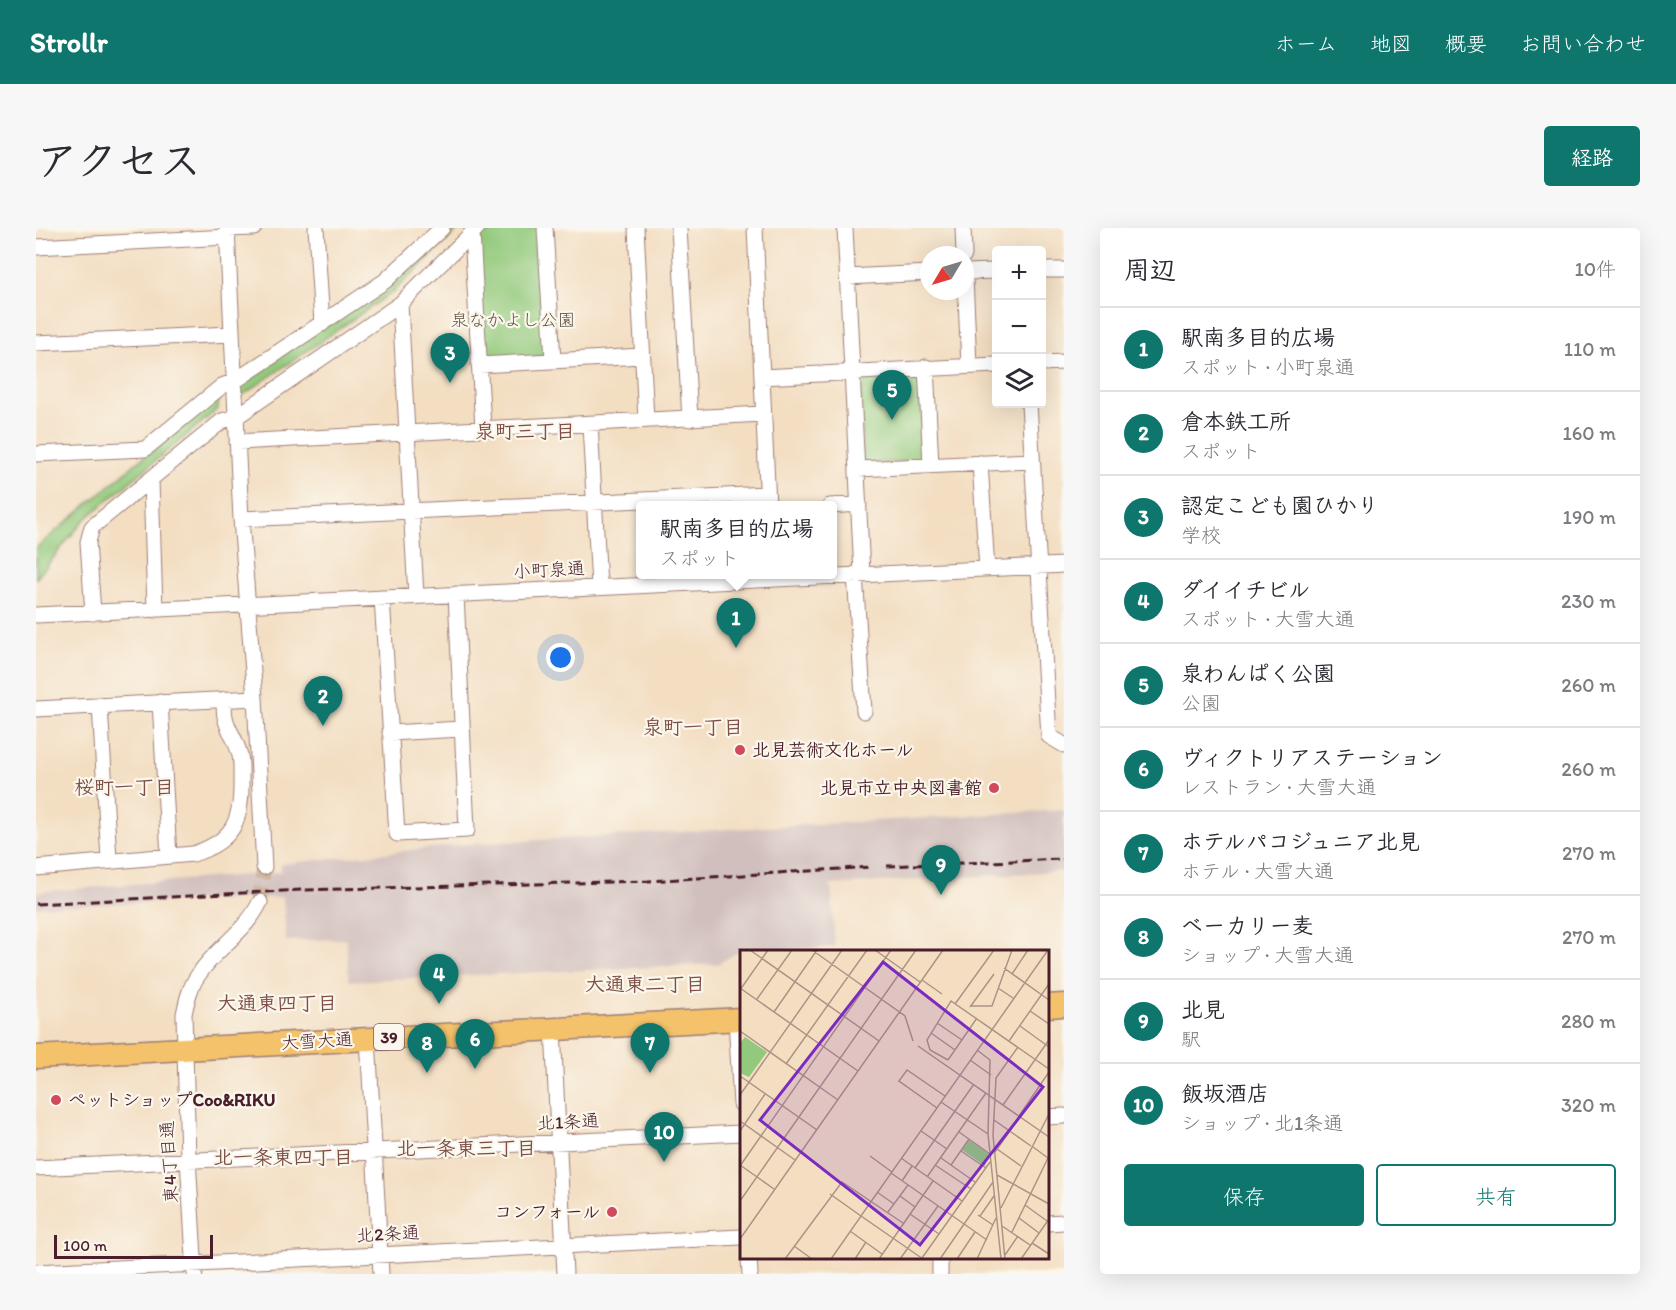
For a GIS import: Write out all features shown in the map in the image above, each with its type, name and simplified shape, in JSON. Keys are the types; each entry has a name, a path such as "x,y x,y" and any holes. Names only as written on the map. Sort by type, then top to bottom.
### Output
{"highway":[{"path":"1049,1006 1064,1005"},
{"name":"大雪大通","path":"36,1057 739,1019"}],"street":[{"path":"36,248 254,228"},
{"path":"316,228 322,324"},
{"path":"36,454 145,449 222,386 235,381 385,281 442,228"},
{"path":"545,228 553,360"},
{"path":"636,228 646,420"},
{"path":"680,228 690,419"},
{"path":"241,519 595,501 768,500 755,228"},
{"path":"845,228 858,469 864,711"},
{"path":"963,228 964,246"},
{"path":"93,613 88,542 92,528 222,421 236,417 400,304 474,231"},
{"path":"474,231 483,428"},
{"path":"228,232 241,519 255,698 264,867"},
{"path":"1046,270 1064,270"},
{"path":"974,272 992,271"},
{"path":"848,277 920,273"},
{"path":"966,300 969,365"},
{"path":"400,304 416,596"},
{"path":"36,343 231,334"},
{"path":"479,365 642,356"},
{"path":"1046,363 1064,362"},
{"path":"762,376 992,365"},
{"path":"926,367 931,465"},
{"path":"1029,408 1049,736 1064,745"},
{"path":"237,442 763,414"},
{"path":"590,424 599,586"},
{"path":"858,469 1032,461"},
{"path":"980,463 987,569"},
{"path":"151,480 155,610"},
{"path":"837,506 859,504"},
{"name":"小町泉通","path":"837,575 1064,565"},
{"name":"小町泉通","path":"36,615 720,579"},
{"path":"381,598 397,834 467,830 456,594"},
{"path":"36,709 255,698"},
{"path":"36,868 193,854 211,848 231,831 242,807 239,752 228,731 223,711 225,699"},
{"path":"160,702 169,856"},
{"path":"100,705 109,860"},
{"path":"390,733 461,729"},
{"name":"東4丁目通","path":"195,1269 188,1159 184,1014 189,993 199,974 243,930 260,902"},
{"path":"739,1019 740,1062"},
{"path":"553,1029 566,1274"},
{"path":"368,1038 381,1274"},
{"path":"1049,1117 1064,1116"},
{"name":"北1条通","path":"36,1168 740,1133"},
{"path":"1049,1223 1064,1222"},
{"name":"北2条通","path":"36,1272 195,1269 380,1254 740,1237"},
{"path":"749,1259 750,1274"}],"shaded area":[{"path":"1064,810 1064,871 831,885 835,947 740,950 717,964 349,981 346,939 286,941 283,897 36,907 36,892 281,872 281,864 469,844"}],"green space":[{"path":"445,228 460,228 394,291 240,397 239,382"},
{"name":"泉なかよし公園","path":"487,228 539,228 547,356 484,360 477,237"},
{"path":"920,376 924,460 863,464 860,380"},
{"path":"219,393 218,409 83,521 36,579 36,548"}],"tunnel":[{"path":"260,902 264,867"}],"railway":[{"path":"887,866 1064,859"},
{"path":"36,904 301,890 648,881 872,867"}],"place":[{"name":"認定こども園ひかり","path":"450,383"},
{"name":"泉わんぱく公園","path":"892,420"},
{"name":"駅南多目的広場","path":"736,648"},
{"name":"倉本鉄工所","path":"323,726"},
{"name":"北見芸術文化ホール","path":"740,750"},
{"name":"北見市立中央図書館","path":"994,788"},
{"name":"北見","path":"941,895"},
{"name":"ダイイチビル","path":"439,1004"},
{"name":"ヴィクトリアステーション","path":"475,1069"},
{"name":"ベーカリー麦","path":"427,1073"},
{"name":"ホテルパコジュニア北見","path":"650,1073"},
{"name":"ペットショップCoo&RIKU","path":"56,1100"},
{"name":"飯坂酒店","path":"664,1162"},
{"name":"コンフォール","path":"612,1212"}],"district":[{"name":"泉町三丁目","path":"525,431"},
{"name":"泉町一丁目","path":"693,727"},
{"name":"桜町一丁目","path":"124,787"},
{"name":"大通東二丁目","path":"645,984"},
{"name":"大通東四丁目","path":"277,1003"},
{"name":"北一条東三丁目","path":"466,1148"},
{"name":"北一条東四丁目","path":"283,1157"}]}
